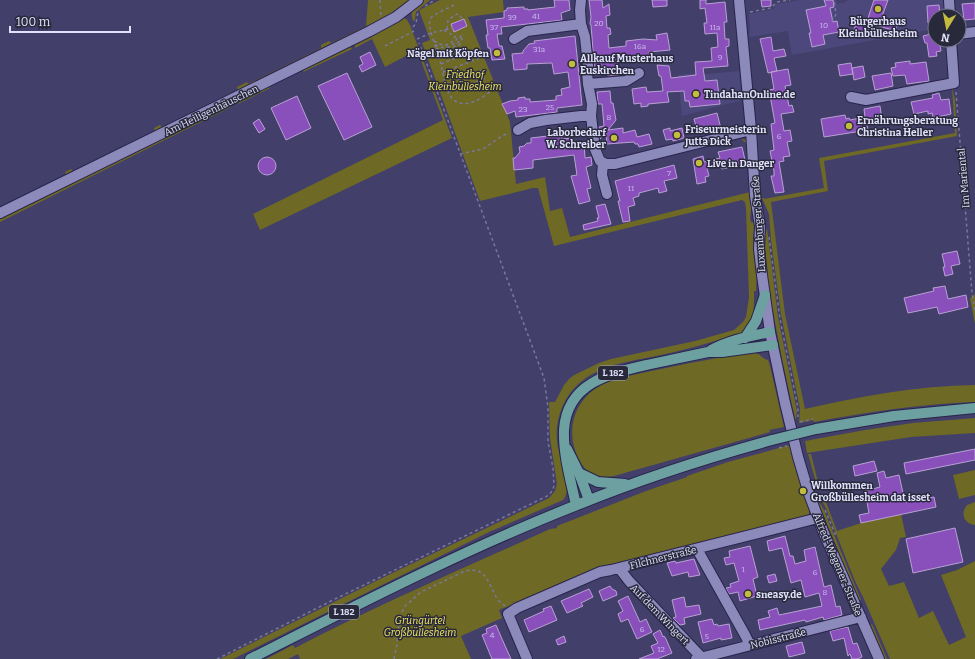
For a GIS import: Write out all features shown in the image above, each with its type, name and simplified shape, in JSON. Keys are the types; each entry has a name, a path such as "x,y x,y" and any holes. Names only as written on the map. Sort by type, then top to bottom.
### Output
{"main road":[{"path":"745,338 756,321 765,296"},
{"name":"L 182","path":"708,352 717,346 770,332"},
{"name":"L 182","path":"576,505 566,458 564,429 568,411 578,395 592,382 612,373 708,352 722,352 773,345"},
{"name":"L 182","path":"250,659 456,558 576,505 694,462 774,444 814,424 975,408"},
{"name":"L 182","path":"565,446 571,455 590,500"},
{"name":"L 182","path":"579,473 598,482 631,484"}],"street":[{"name":"Am Heiligenhäuschen","path":"0,213 384,23 402,13 418,0"},
{"path":"581,0 581,24 586,44 588,84 592,104 591,116 597,155 600,161 603,163 615,164 751,130"},
{"name":"Luxemburger Straße","path":"739,0 751,130 755,196 760,226 759,249 765,296 773,345 795,423"},
{"path":"514,39 527,31 581,24"},
{"path":"851,97 866,100 954,83 952,48"},
{"path":"588,84 626,81 639,73"},
{"path":"518,130 530,123 591,116"},
{"path":"603,163 602,175 607,194"},
{"name":"Alfred-Wegener-Straße","path":"795,423 804,477 818,518 879,659"},
{"name":"Filchnerstraße","path":"510,612 600,572 818,518"},
{"path":"697,549 750,645"},
{"name":"Auf dem Wingert","path":"619,568 629,582 700,659"},
{"path":"510,612 527,659"},
{"name":"Nobisstraße","path":"700,659 861,617"}],"path":[{"path":"380,0 380,11 384,23"},
{"path":"413,27 416,23 419,10 435,0"},
{"path":"749,12 771,8 777,2 790,0"},
{"path":"831,21 835,18 836,6 834,0"},
{"path":"454,5 430,19 431,33 448,92 457,102 467,104 476,101 492,90"},
{"path":"447,29 448,20 455,15 459,14 462,19"},
{"path":"418,39 431,33 453,28"},
{"path":"384,46 414,30"},
{"path":"444,30 459,39"},
{"path":"436,47 447,48 455,44 462,34"},
{"path":"434,41 444,46 459,39"},
{"path":"436,47 444,53 453,49 457,45 459,39"},
{"path":"216,659 332,600 549,495 554,486 548,442 548,408 544,378 419,43"},
{"path":"441,64 476,50"},
{"path":"443,72 480,58"},
{"path":"446,84 485,69 486,73 477,77 476,73"},
{"path":"448,92 487,78"},
{"name":"Im Mariental","path":"954,83 972,297 975,311"},
{"path":"460,154 483,149 502,136 518,130"},
{"path":"769,234 780,319 798,408 795,423 814,424"},
{"path":"774,444 790,446"},
{"path":"824,506 837,539"},
{"path":"394,659 399,620 404,607 421,592 465,571 476,570 486,577 499,601 510,612"}],"shaded area":[{"path":"800,0 836,0 837,4 848,0 944,0 945,8 927,8 927,30 792,55 788,31 749,37 749,14 774,9 776,4"},
{"path":"739,71 742,100 682,116 678,75 696,73 697,75"}],"green space":[{"path":"368,0 412,0 372,26 0,210 0,207 66,175 65,172 71,169 73,171 155,131 154,128 160,125 162,127 238,90 237,87 247,82 248,84 321,48 321,45 329,41 331,43 366,26"},
{"path":"424,0 430,0 416,12 415,20 413,21 412,11"},
{"name":"Friedhof Kleinbüllesheim","path":"440,0 503,0 504,12 468,17 510,122 516,184 545,177 550,211 562,208 570,237 750,192 746,143 741,139 747,140 752,201 750,218 751,222 755,223 753,237 757,271 756,291 754,291 751,321 746,329 735,335 678,351 629,361 602,369 586,378 572,390 560,414 557,432 558,447 567,488 566,495 563,500 489,532 233,659 220,659 378,580 549,498 555,491 557,484 550,438 549,402 555,402 564,385 574,375 611,359 695,341 734,330 746,317 749,297 746,209 745,202 742,200 554,246 538,188 480,201 422,43 430,40 419,10"},
{"path":"403,17 410,25 452,138 260,230 253,214 443,120 417,50 385,67 372,39 355,48 355,44"},
{"path":"350,46 352,49 303,72 304,69"},
{"path":"268,86 270,88 238,104 241,99"},
{"path":"952,87 955,100 957,136 824,161 828,191 771,202 785,314 805,409 889,392 932,387 975,385 975,402 915,407 799,423 800,409 781,314 769,214 762,198 764,199 824,188 819,158 955,133"},
{"path":"227,106 231,107 0,222 0,217"},
{"path":"767,228 778,317 797,411 796,419 782,359 768,285 764,252 764,238"},
{"path":"974,294 975,297 975,324 970,299"},
{"path":"753,353 758,354 768,360 784,427 769,430 770,432 614,476 604,477 595,475 585,469 575,451 572,430 577,411 582,402 598,387 617,379 637,374 702,361"},
{"path":"975,418 975,433 911,437 807,453 805,441 913,423"},
{"name":"Grüngürtel Großbüllesheim","path":"790,445 809,508 809,515 613,567 499,610 502,618 461,636 471,659 300,659 298,654 288,659 266,659 293,645 295,648 389,602 550,529 557,528 557,526 687,476 728,462"},
{"path":"808,454 811,454 820,490 818,489"},
{"path":"975,470 975,495 959,499 953,475"},
{"path":"820,495 824,497 837,531 861,523 901,514 906,537 900,538 896,550 881,569 889,586 904,582 919,618 933,611 949,645 966,637 941,575 957,570 975,561 975,659 890,659 855,581"},
{"path":"817,499 823,508 861,600 858,601"},
{"path":"975,502 975,525 966,521 964,518 964,512 967,505"},
{"path":"872,624 887,659 884,659 869,626"}],"building":[{"path":"554,0 569,0 570,10 561,13 562,20 501,27 502,34 497,34 499,46 502,46 505,59 492,60 486,35 488,35 486,20 504,18 504,11 507,10 507,8 524,7 524,9 528,10 555,7"},
{"path":"589,0 602,0 603,8 609,4 610,15 606,16 607,28 610,28 611,34 608,35 609,48 626,46 626,41 643,39 657,40 656,35 667,33 670,50 649,52 650,58 617,62 619,75 595,75"},
{"path":"652,0 667,0 667,6 653,7"},
{"path":"700,0 706,0 706,4 725,2 727,22 724,22 725,39 729,39 729,46 726,47 728,66 703,68 705,81 717,80 720,104 690,107 689,101 685,101 684,91 667,92 669,102 648,104 648,106 641,107 641,103 634,104 632,89 646,87 647,92 663,91 661,76 659,76 657,65 669,66 671,78 696,75 695,62 712,61 711,48 718,47 717,33 705,34 704,23 707,23 705,8 700,9"},
{"path":"761,0 771,0 771,6 762,7"},
{"path":"824,0 833,0 834,7 830,8 833,22 837,21 839,32 823,35 825,44 812,47 809,33 811,33 806,10 826,6"},
{"name":"Bürgerhaus Kleinbüllesheim","path":"874,0 888,0 881,19 898,24 895,31 870,23 867,34 854,30 858,18 867,21"},
{"path":"975,3 975,19 967,20 967,8 962,8 962,4"},
{"path":"939,5 939,8 927,8 927,6"},
{"path":"464,19 467,26 454,32 451,24"},
{"path":"927,35 927,43 925,43 923,36"},
{"path":"575,36 582,105 557,108 557,112 516,117 515,111 507,114 502,104 525,97 525,99 530,99 530,102 556,100 556,96 562,95 561,89 570,87 568,72 554,74 552,63 527,64 527,69 514,70 512,54 523,53 529,44 535,43 534,41"},
{"path":"771,37 773,51 784,49 786,56 774,58 777,71 768,73 760,39"},
{"path":"928,48 940,48 941,51 936,52 937,56 929,57"},
{"path":"370,52 376,65 362,72 359,66 363,64 360,57"},
{"path":"910,61 910,64 926,62 929,81 907,84 905,75 893,76 891,68 896,67 895,63"},
{"path":"851,63 853,74 840,76 838,65"},
{"path":"863,66 865,77 854,80 852,68"},
{"path":"788,69 791,85 785,86 789,106 792,105 794,112 781,114 784,131 790,130 792,141 787,142 790,156 783,157 784,161 779,162 784,192 775,193 771,176 774,176 774,171 770,151 774,150 771,124 775,123 769,90 774,89 771,72"},
{"path":"347,73 372,127 344,140 318,86"},
{"path":"891,73 893,86 875,90 872,76"},
{"path":"610,91 611,103 613,103 616,120 608,130 623,128 623,133 635,130 637,137 649,134 652,144 639,147 638,144 635,144 634,142 607,144 606,132 600,139 599,127 604,126 602,104 598,104 597,92"},
{"path":"939,93 941,100 949,99 951,114 933,118 932,113 928,114 928,111 914,114 911,102 933,98 932,95"},
{"path":"297,96 311,128 286,140 271,108"},
{"path":"880,106 882,120 871,122 866,121 868,130 824,137 821,119 845,115 846,119 849,118 850,120 865,117 864,109"},
{"path":"717,113 721,129 709,132 707,127 697,130 694,119"},
{"path":"259,119 265,129 259,133 253,123"},
{"path":"670,128 670,131 682,128 684,138 673,141 672,139 666,140 663,130"},
{"path":"561,133 562,139 573,138 573,144 584,143 585,158 591,157 592,165 586,167 591,188 587,189 590,201 579,204 571,176 577,175 574,155 533,160 533,168 514,170 513,158 515,158 520,152 519,147 524,146 527,143 531,143 531,138"},
{"path":"742,147 745,160 739,162 740,165 722,169 721,165 707,168 709,176 705,177 706,182 697,184 693,159 703,156 704,162 720,158 718,152"},
{"path":"267,157 273,160 276,166 273,172 267,175 261,172 258,166 261,160"},
{"path":"674,165 677,178 664,181 667,191 659,193 658,188 639,193 639,196 633,198 635,205 628,207 630,221 623,222 615,181"},
{"path":"605,204 611,224 584,230 583,225 598,221 597,218 599,218 596,206"},
{"path":"957,251 960,264 951,266 953,274 945,276 943,267 945,267 942,254"},
{"path":"945,286 948,299 966,295 968,307 939,314 937,307 908,313 904,298 934,291 933,288"},
{"path":"975,449 975,460 906,474 904,463"},
{"path":"874,461 877,471 855,476 853,466"},
{"path":"884,471 886,478 899,475 905,502 934,497 936,507 861,523 859,515 869,513 865,491 880,487 877,473"},
{"path":"955,528 963,562 913,573 906,539"},
{"path":"785,536 790,556 793,556 795,564 806,561 804,550 815,547 824,587 831,585 836,607 840,606 842,615 824,620 823,617 806,622 805,620 760,630 758,620 770,617 768,611 777,608 779,615 822,606 819,593 805,597 801,580 791,583 782,548 769,551 767,541"},
{"path":"750,546 758,577 753,579 757,596 740,601 738,592 729,594 726,588 731,587 730,584 739,581 734,563 726,565 724,558 730,557 729,551"},
{"path":"694,559 700,575 689,577 688,572 672,576 667,563 675,561 676,563"},
{"path":"775,574 777,581 769,583 767,576"},
{"path":"610,586 616,591 617,595 603,601 599,591"},
{"path":"589,589 593,597 581,603 583,606 567,613 561,601"},
{"path":"628,596 640,622 646,619 652,632 637,639 628,619 621,622 618,614 623,611 618,601"},
{"path":"684,597 686,607 699,605 701,614 684,618 685,624 680,625 673,618 676,617 672,600"},
{"path":"551,606 557,620 529,632 524,620 544,611 543,609"},
{"path":"712,619 714,625 717,624 718,626 729,624 732,638 721,640 721,638 703,643 698,622"},
{"path":"496,625 511,659 492,659 482,635 487,633 486,629"},
{"path":"848,627 853,644 857,643 862,657 857,659 852,659 850,654 848,656 844,638 833,641 830,631"},
{"path":"660,630 672,653 657,659 639,659 654,653 651,646 658,643 653,634"},
{"path":"564,636 566,642 558,645 556,640"},
{"path":"802,642 805,653 789,657 786,646"}],"place":[{"name":"Bürgerhaus Kleinbüllesheim","path":"878,9"},
{"name":"Nägel mit Köpfen","path":"497,53"},
{"name":"Allkauf Musterhaus Euskirchen","path":"572,64"},
{"name":"TindahanOnline.de","path":"696,94"},
{"name":"Ernährungsberatung Christina Heller","path":"849,126"},
{"name":"Friseurmeisterin Jutta Dick","path":"677,135"},
{"name":"Laborbedarf W. Schreiber","path":"614,138"},
{"name":"Live in Danger","path":"699,163"},
{"name":"Willkommen Großbüllesheim dat isset","path":"803,491"},
{"name":"sneasy.de","path":"748,594"}]}
